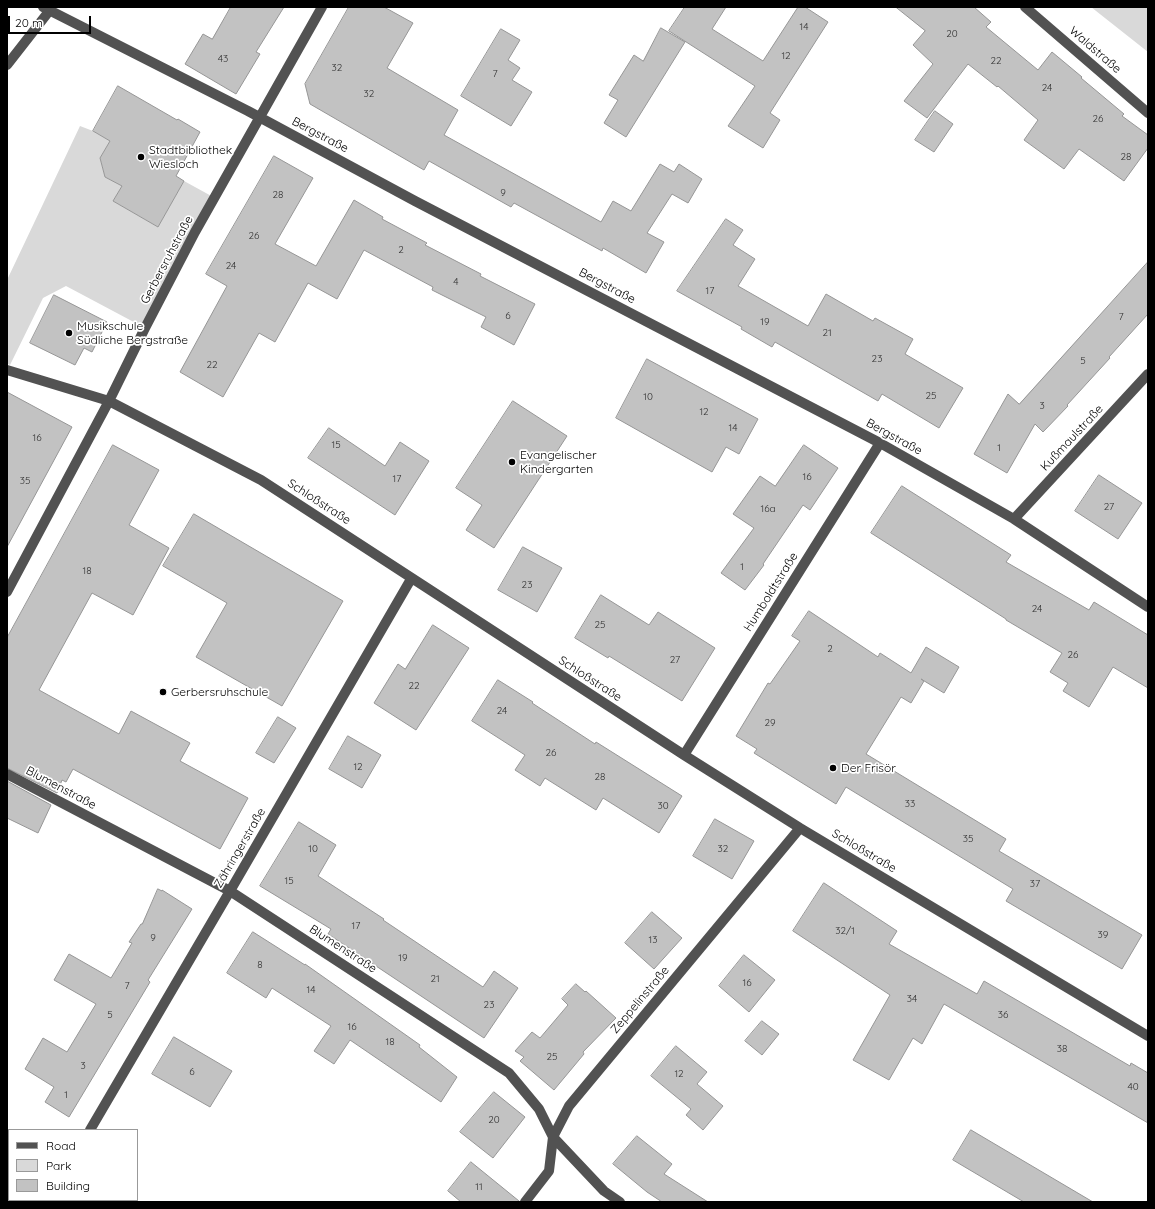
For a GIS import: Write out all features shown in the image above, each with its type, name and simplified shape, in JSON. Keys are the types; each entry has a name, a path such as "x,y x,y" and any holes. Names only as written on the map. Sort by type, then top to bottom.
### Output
{"street":[{"name":"Gerbersruhstraße","path":"7,592 109,402 145,328 195,232 322,7"},
{"name":"Waldstraße","path":"1025,7 1148,113"},
{"name":"Bergstraße","path":"46,9 260,118 880,443 1014,519 1148,607"},
{"path":"7,65 46,9"},
{"name":"Schloßstraße","path":"7,370 109,402 261,480 684,756 800,828 1148,1036"},
{"name":"Kußmaulstraße","path":"1014,519 1148,374"},
{"name":"Humboldtstraße","path":"684,756 880,443"},
{"name":"Zähringerstraße","path":"91,1129 411,578"},
{"name":"Blumenstraße","path":"7,774 230,891 509,1073 539,1109 552,1137 604,1191 620,1202"},
{"name":"Zeppelinstraße","path":"525,1202 548,1170 552,1137 569,1106 800,828"}],"green space":[{"path":"1091,7 1148,7 1148,52"},
{"path":"80,126 93,131 110,141 100,158 105,177 122,186 113,201 158,227 184,181 215,198 145,328 66,286 43,298 10,365 7,363 7,280"}],"building":[{"path":"231,7 284,7 256,52 260,54 236,94 185,64 203,34 212,39"},
{"path":"349,7 384,7 413,23 387,68 458,110 444,135 601,222 613,201 631,211 660,164 674,172 679,164 702,179 688,203 672,194 647,233 664,242 646,273 603,248 602,251 514,203 511,207 429,161 424,170 310,104 305,84"},
{"path":"685,7 726,7 712,29 763,61 798,7 805,7 828,22 770,113 780,120 763,148 728,126 755,86 669,31"},
{"path":"896,7 974,7 991,22 986,27 1038,70 1052,52 1124,114 1122,116 1148,135 1148,148 1124,181 1079,149 1064,169 1024,140 1038,120 998,86 997,87 968,64 927,118 904,101 933,64 913,45 925,31"},
{"path":"661,28 685,42 626,137 604,123 618,100 609,95 634,55 643,61"},
{"path":"501,29 520,40 508,60 520,68 512,80 532,92 511,126 461,96"},
{"name":"Stadtbibliothek Wiesloch","path":"118,86 200,132 176,176 184,181 158,227 113,201 122,186 105,177 100,158 110,141 93,131"},
{"path":"935,111 953,124 934,152 915,140"},
{"path":"274,156 313,178 275,244 316,266 354,200 383,217 382,219 427,243 425,245 481,274 480,276 535,304 514,345 481,327 486,317 432,290 433,287 364,250 337,299 308,283 275,342 259,333 223,397 180,372 227,286 206,274"},
{"path":"726,219 743,230 733,245 755,259 738,286 808,326 826,294 873,321 875,318 913,339 905,354 963,388 939,428 882,394 878,401 775,342 772,347 741,329 742,327 677,291"},
{"path":"1148,262 1148,314 1067,405 1068,406 1043,432 1035,424 1007,473 974,454 1008,394 1019,404"},
{"name":"Musikschule Südliche Bergstraße","path":"54,295 107,322 92,352 84,348 75,365 30,343"},
{"path":"647,359 758,419 739,454 726,447 712,472 616,418"},
{"path":"7,392 72,427 7,547"},
{"name":"Evangelischer Kindergarten","path":"513,401 567,436 494,548 466,530 482,505 456,488"},
{"path":"329,428 385,466 400,442 429,461 395,515 308,458"},
{"path":"113,445 159,470 129,525 169,548 133,615 92,593 39,690 119,734 131,711 190,743 180,761 248,798 220,849 73,769 66,782 62,780 57,793 7,768 7,638"},
{"path":"804,445 838,468 810,510 803,505 763,564 764,565 745,590 721,573 754,528 733,514 760,476 775,486"},
{"path":"1099,475 1142,503 1118,539 1075,511"},
{"path":"902,486 1011,555 1006,562 1089,610 1094,602 1148,635 1148,688 1113,667 1089,707 1063,691 1068,683 1050,672 1062,653 1006,620 871,533"},
{"path":"194,514 343,601 282,706 196,657 227,603 163,566"},
{"path":"523,547 562,568 537,612 498,590"},
{"path":"601,595 649,625 658,612 715,648 682,701 609,656 608,658 575,638"},
{"path":"809,611 878,657 880,653 911,673 926,647 959,667 944,693 921,679 924,681 911,703 901,697 866,754 1006,839 999,851 1142,935 1122,969 1006,901 1013,889 846,787 836,804 754,753 757,749 736,736 768,683 770,684 800,641 792,636"},
{"path":"433,625 469,648 416,730 374,703 398,664 405,669"},
{"path":"498,680 595,744 596,742 682,796 659,833 603,798 596,810 545,778 540,786 515,770 525,755 472,721"},
{"path":"278,717 296,728 274,763 256,753"},
{"path":"348,736 381,755 362,788 329,769"},
{"path":"7,781 51,805 38,833 7,818"},
{"path":"715,819 754,841 732,879 693,856"},
{"path":"299,822 336,845 318,876 483,987 494,971 518,988 484,1038 328,934 331,929 260,886"},
{"path":"824,883 897,931 889,944 977,994 984,981 1130,1066 1131,1063 1148,1073 1148,1123 944,1004 922,1044 913,1038 889,1080 853,1060 890,995 793,931"},
{"path":"158,889 192,909 148,980 150,982 69,1117 45,1102 54,1087 25,1069 43,1038 67,1052 96,1004 54,980 69,954 111,978 132,943 129,942 142,924"},
{"path":"652,912 682,938 654,969 625,943"},
{"path":"253,932 305,964 420,1045 419,1047 457,1077 441,1102 350,1040 334,1064 314,1051 331,1026 272,988 266,998 227,973"},
{"path":"744,955 775,980 749,1012 719,986"},
{"path":"576,984 616,1018 583,1052 584,1054 554,1090 520,1061 524,1057 515,1051 532,1032 540,1038 568,1005 562,999"},
{"path":"762,1021 779,1034 762,1055 745,1041"},
{"path":"174,1037 232,1071 210,1107 152,1074"},
{"path":"676,1046 707,1072 697,1084 723,1106 703,1130 686,1115 691,1109 651,1076"},
{"path":"494,1092 525,1117 493,1158 460,1132"},
{"path":"971,1130 1093,1202 1024,1202 953,1160"},
{"path":"637,1136 672,1164 664,1174 708,1202 662,1202 647,1192 613,1164"},
{"path":"471,1162 519,1202 461,1202 448,1191"}],"place":[{"name":"Stadtbibliothek Wiesloch","path":"141,157"},
{"name":"Musikschule Südliche Bergstraße","path":"69,333"},
{"name":"Evangelischer Kindergarten","path":"512,462"},
{"name":"Gerbersruhschule","path":"163,692"},
{"name":"Der Frisör","path":"833,768"}]}
